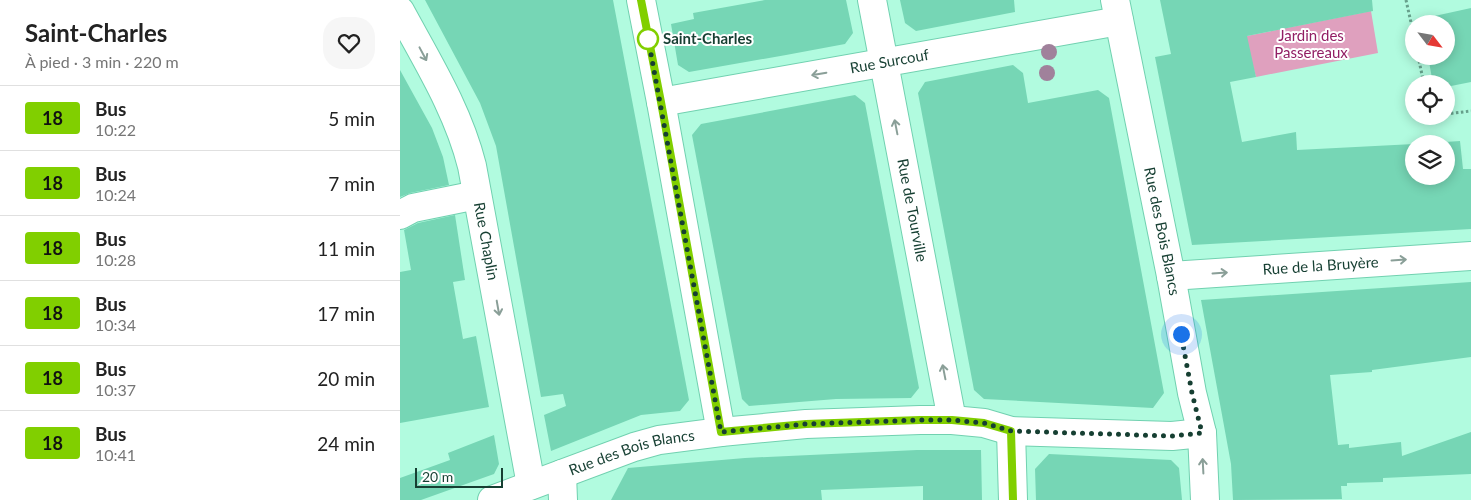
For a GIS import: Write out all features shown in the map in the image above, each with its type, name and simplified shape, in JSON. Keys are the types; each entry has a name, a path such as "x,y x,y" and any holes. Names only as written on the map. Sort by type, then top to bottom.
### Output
{"street":[{"path":"641,0 721,432"},
{"name":"Rue de Tourville","path":"872,0 952,420"},
{"name":"Rue Surcouf","path":"661,102 884,63 1117,10"},
{"name":"Rue des Bois Blancs","path":"492,500 531,485 563,487 634,447 658,440 721,432 869,421 952,420 984,423 1011,431 1172,436 1202,433 1192,393 1171,276 1117,10"},
{"name":"Rue Chaplin","path":"400,11 440,85 466,142 531,485"},
{"path":"400,215 413,208 477,195"},
{"name":"Rue de la Bruyère","path":"1171,276 1471,256"},
{"path":"1011,431 1013,500"},
{"path":"1202,433 1205,500"}],"path":[{"path":"1406,0 1409,15"},
{"path":"1455,113 1471,111"}],"green space":[{"name":"Jardin des Passereaux","path":"1371,11 1378,53 1256,77 1253,66 1197,46"}],"building":[{"path":"425,0 613,0 689,400 680,411 641,415 551,451 544,415 566,406 563,394 541,397 496,146 480,103"},
{"path":"765,0 846,0 853,33 845,44 786,55 689,72 678,65 671,24 694,19 693,13"},
{"path":"900,0 1014,0 1015,12 916,31 905,23"},
{"path":"1160,0 1372,0 1373,11 1247,36 1256,77 1230,82 1242,142 1296,132 1297,150 1405,144 1405,185 1455,185 1455,141 1460,141 1463,169 1471,169 1471,229 1192,245 1155,57 1171,54"},
{"path":"1471,8 1471,82 1455,85 1455,75 1431,75 1430,65 1455,65 1455,15 1439,15"},
{"path":"1013,65 1023,73 1028,103 1098,90 1109,98 1164,393 1153,408 984,399 974,390 918,93 925,82"},
{"path":"400,70 432,128 443,157 449,185 410,193 400,197"},
{"path":"855,95 865,103 919,388 911,398 836,399 749,406 742,399 692,135 701,124"},
{"path":"455,215 465,280 453,282 463,339 476,336 489,407 400,423 400,272 411,270 404,230 418,223"},
{"path":"1471,282 1471,357 1372,370 1372,372 1330,375 1338,445 1349,444 1349,448 1401,442 1402,456 1471,432 1471,474 1383,478 1383,482 1347,483 1347,486 1341,486 1342,499 1233,500 1231,464 1201,300"},
{"path":"494,435 499,464 494,474 421,500 400,500 400,478 450,460 448,453"},
{"path":"917,450 981,450 982,500 923,500 923,486 821,490 822,500 611,500 628,468 745,458"},
{"path":"1049,454 1171,460 1179,468 1182,500 1036,500 1035,469"}],"bus line":[{"name":"18","path":"641,0 721,432 806,424 869,421 952,420 984,423 1011,431 1013,500"}],"place":[{"name":"Saint-Charles","path":"648,39"}],"route":[{"path":"648,39 721,432 806,424 952,420 984,423 1011,431 1172,436 1202,433 1181,334"}]}
